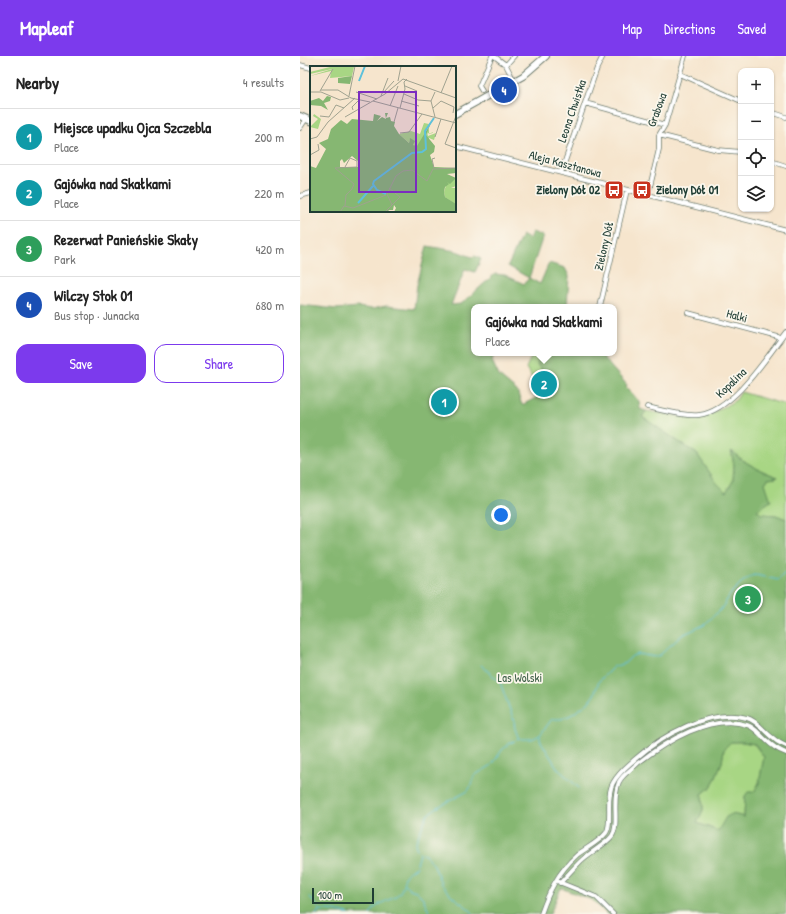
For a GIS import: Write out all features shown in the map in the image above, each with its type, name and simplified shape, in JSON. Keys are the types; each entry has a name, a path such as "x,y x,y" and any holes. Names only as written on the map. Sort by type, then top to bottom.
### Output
{"street":[{"path":"482,91 479,86 493,56 506,65 514,81"},
{"path":"506,65 514,56"},
{"path":"456,112 530,71 546,56"},
{"name":"Leona Chwistka","path":"561,173 597,68 603,56"},
{"name":"Grabowa","path":"648,195 659,149 659,134 665,125 685,56"},
{"path":"300,64 310,68"},
{"path":"680,74 738,100"},
{"path":"586,103 665,125"},
{"path":"774,114 786,117"},
{"path":"300,116 309,120 300,128"},
{"path":"659,134 718,150 738,152"},
{"name":"Aleja Kasztanowa","path":"456,146 786,230"},
{"path":"774,162 786,166"},
{"name":"Zielony Dół","path":"601,304 627,190"},
{"path":"300,196 310,193"},
{"name":"Halki","path":"688,313 781,339"},
{"name":"Kopalina","path":"647,407 689,415 699,415 720,407 751,377 786,332"},
{"path":"541,914 554,880 577,856 606,833 608,827 610,794 618,774 644,752 672,732 711,718 742,717 754,722 773,738 786,746"},
{"path":"560,883 584,858 611,837 615,828 614,801 620,780 626,773 646,757 676,738 712,724 722,722 740,723 749,725 772,745 786,753"},
{"path":"554,880 596,897 613,914"}],"green space":[{"path":"532,232 543,236 529,278 508,266 522,235 529,239"},
{"name":"Las Wolski","path":"427,246 456,251 481,259 475,272 465,269 451,305 461,304 495,274 505,275 524,284 529,278 540,284 549,263 565,268 569,276 567,304 471,304 471,356 493,356 492,361 499,376 517,391 522,405 557,387 538,366 536,356 602,356 639,401 640,409 646,411 642,417 697,454 716,482 726,492 733,481 734,465 731,451 742,460 777,477 768,479 765,483 771,501 757,510 761,514 776,515 786,519 786,914 607,914 592,900 561,888 550,914 300,914 300,305 337,309 358,307 372,309 386,306 414,309 417,285","holes":["731,742 755,744 764,757 759,783 754,792 748,792 745,796 744,817 732,814 726,817 718,831 697,823 703,810 702,794 712,786 722,762 724,749"]},
{"path":"532,356 536,356 538,366 558,387 543,395 526,368"},
{"path":"741,392 786,405 786,519 776,515 761,514 757,510 770,501 765,483 768,479 777,477 747,463 732,451 734,465 733,481 726,493 716,482 697,454 642,417 646,411 691,418 709,415 736,400"},
{"path":"731,742 754,744 764,757 759,783 754,792 745,796 744,817 732,814 719,831 697,823 703,810 702,794 712,786 722,762 724,749"}],"waterway":[{"path":"474,914 452,896 441,884 434,865 425,855 418,852 415,844 427,815 436,808 468,791 475,775 492,765 502,750 510,743 519,739 532,739 540,735 552,719 561,719 571,715 588,703 594,695 599,681 613,667 625,663 632,656 638,654 656,657 660,655 682,635 704,625 721,609 732,592 751,576 756,575 778,580 786,572"},
{"path":"481,665 500,682 519,739"},
{"path":"540,736 540,740 558,769 579,788"},
{"path":"370,914 374,908 400,892 405,876 410,870 416,867 420,854"},
{"path":"403,883 410,889 416,891 423,898 430,914"},
{"path":"310,897 320,910"},
{"path":"316,914 320,910 329,910 349,914"}],"place":[{"name":"Wilczy Stok 01","path":"504,90"},
{"name":"Zielony Dół 02","path":"614,190"},
{"name":"Zielony Dół 01","path":"642,190"},
{"name":"Gajówka nad Skałkami","path":"544,384"},
{"name":"Miejsce upadku Ojca Szczebla","path":"444,402"},
{"name":"Rezerwat Panieńskie Skały","path":"748,599"}]}
